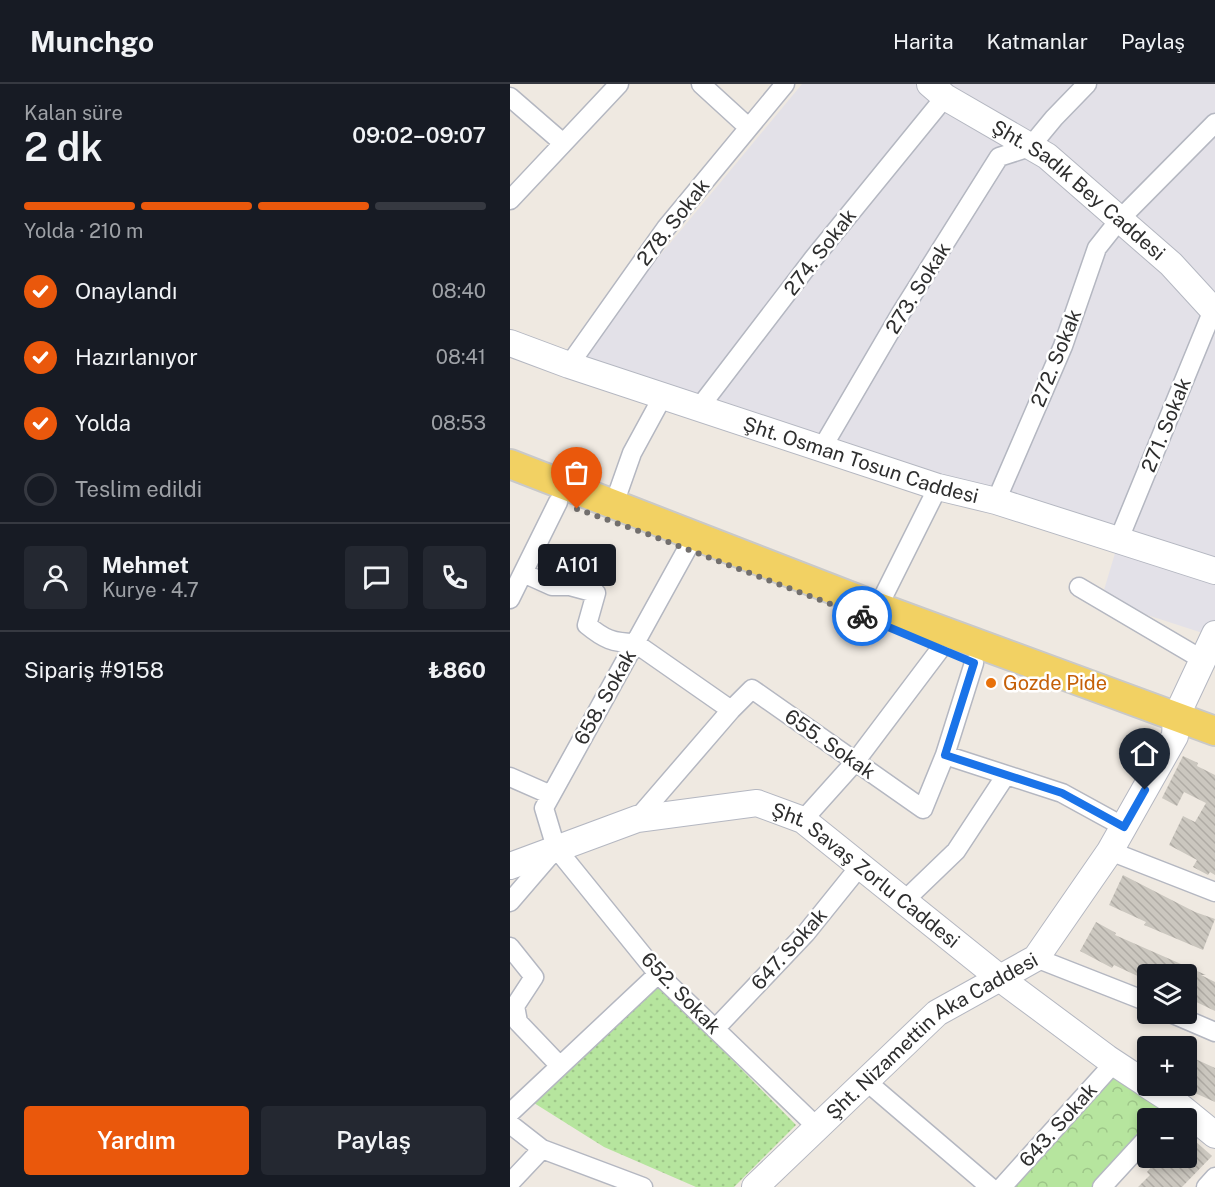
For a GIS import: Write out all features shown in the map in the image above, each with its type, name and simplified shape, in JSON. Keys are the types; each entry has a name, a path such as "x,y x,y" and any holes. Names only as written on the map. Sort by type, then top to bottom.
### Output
{"main road":[{"path":"510,464 1176,726 1215,750"},
{"path":"510,485 687,549 974,663 1176,726 1215,730"}],"street":[{"path":"510,200 619,84"},
{"path":"701,84 748,127"},
{"name":"278. Sokak","path":"568,365 666,228 785,84"},
{"path":"1030,147 1087,84"},
{"name":"Şht. Sadık Bey Caddesi","path":"937,91 1047,156 1172,264 1214,311"},
{"name":"274. Sokak","path":"699,408 937,91"},
{"path":"510,97 563,143"},
{"name":"272. Sokak","path":"996,501 1063,346 1096,248 1120,219 1215,123"},
{"name":"273. Sokak","path":"822,448 901,313 999,157 1030,147"},
{"name":"271. Sokak","path":"1119,539 1214,311"},
{"name":"Şht. Osman Tosun Caddesi","path":"510,343 568,365 938,487 996,501 1215,571"},
{"path":"614,504 632,453 663,396"},
{"path":"878,607 938,487"},
{"path":"510,599 558,502"},
{"name":"658. Sokak","path":"556,848 544,808 687,549"},
{"path":"523,573 552,586 570,586 596,593 587,625 598,635 615,643 635,643 732,710"},
{"path":"1079,587 1203,660"},
{"name":"Şht. Nizamettin Aka Caddesi","path":"755,1187 937,1013 1036,958 1110,852 1124,827 1176,726 1215,634"},
{"path":"803,820 855,762 941,648"},
{"name":"655. Sokak","path":"637,819 752,689 922,809 945,755 974,663"},
{"path":"945,755 1062,793 1124,827"},
{"path":"903,902 956,851 1006,775"},
{"path":"510,777 551,795"},
{"name":"Şht. Savaş Zorlu Caddesi","path":"510,866 637,819 757,803 803,820 1001,979 1137,1078"},
{"path":"510,903 556,848"},
{"name":"652. Sokak","path":"556,848 658,974 817,1127"},
{"path":"1110,852 1215,892"},
{"name":"647. Sokak","path":"716,1029 806,933 860,866"},
{"path":"510,947 534,977 515,1006 518,1022 560,1066"},
{"path":"1036,958 1137,998"},
{"path":"510,1113 658,974"},
{"path":"1196,1024 1215,1032"},
{"name":"643. Sokak","path":"1002,1187 1114,1063"},
{"path":"866,1081 990,1187"},
{"name":"Şht. Savaş Zorlu Caddesi","path":"1157,1096 1167,1108"},
{"path":"510,1124 542,1149 643,1187"},
{"name":"Şht. Savaş Zorlu Caddesi","path":"1197,1126 1215,1135"},
{"path":"510,1183 542,1149"},
{"path":"1102,1187 1137,1149"},
{"path":"1206,1187 1215,1177"}],"shaded area":[{"path":"802,84 1215,84 1215,637 1101,600 1119,540 569,365"}],"green space":[{"path":"657,983 796,1125 734,1187 696,1187 604,1147 534,1103"},
{"path":"1113,1073 1137,1090 1137,1096 1146,1096 1163,1108 1137,1108 1137,1139 1095,1187 1010,1187"}],"building":[{"path":"1183,756 1215,775 1215,875 1210,872 1208,875 1193,867 1197,860 1169,845 1183,816 1195,822 1206,803 1184,792 1177,806 1162,798"},
{"path":"1123,875 1195,912 1215,919 1203,950 1144,925 1146,922 1109,905"},
{"path":"1096,922 1116,933 1115,935 1181,964 1137,964 1137,976 1114,965 1112,968 1080,951"},
{"path":"1197,971 1215,982 1215,1011 1197,1002"},
{"path":"1197,1060 1215,1068 1215,1102 1197,1094"},
{"path":"1197,1143 1212,1156 1182,1187 1138,1187 1150,1175 1147,1172 1150,1168 1197,1168"}],"way so far":[{"path":"577,509 862,616"}],"place":[{"name":"A101","path":"577,509"},
{"name":"Gozde Pide","path":"991,683"}],"route":[{"path":"862,616 974,663 945,755 1062,793 1124,827 1145,790"}]}
